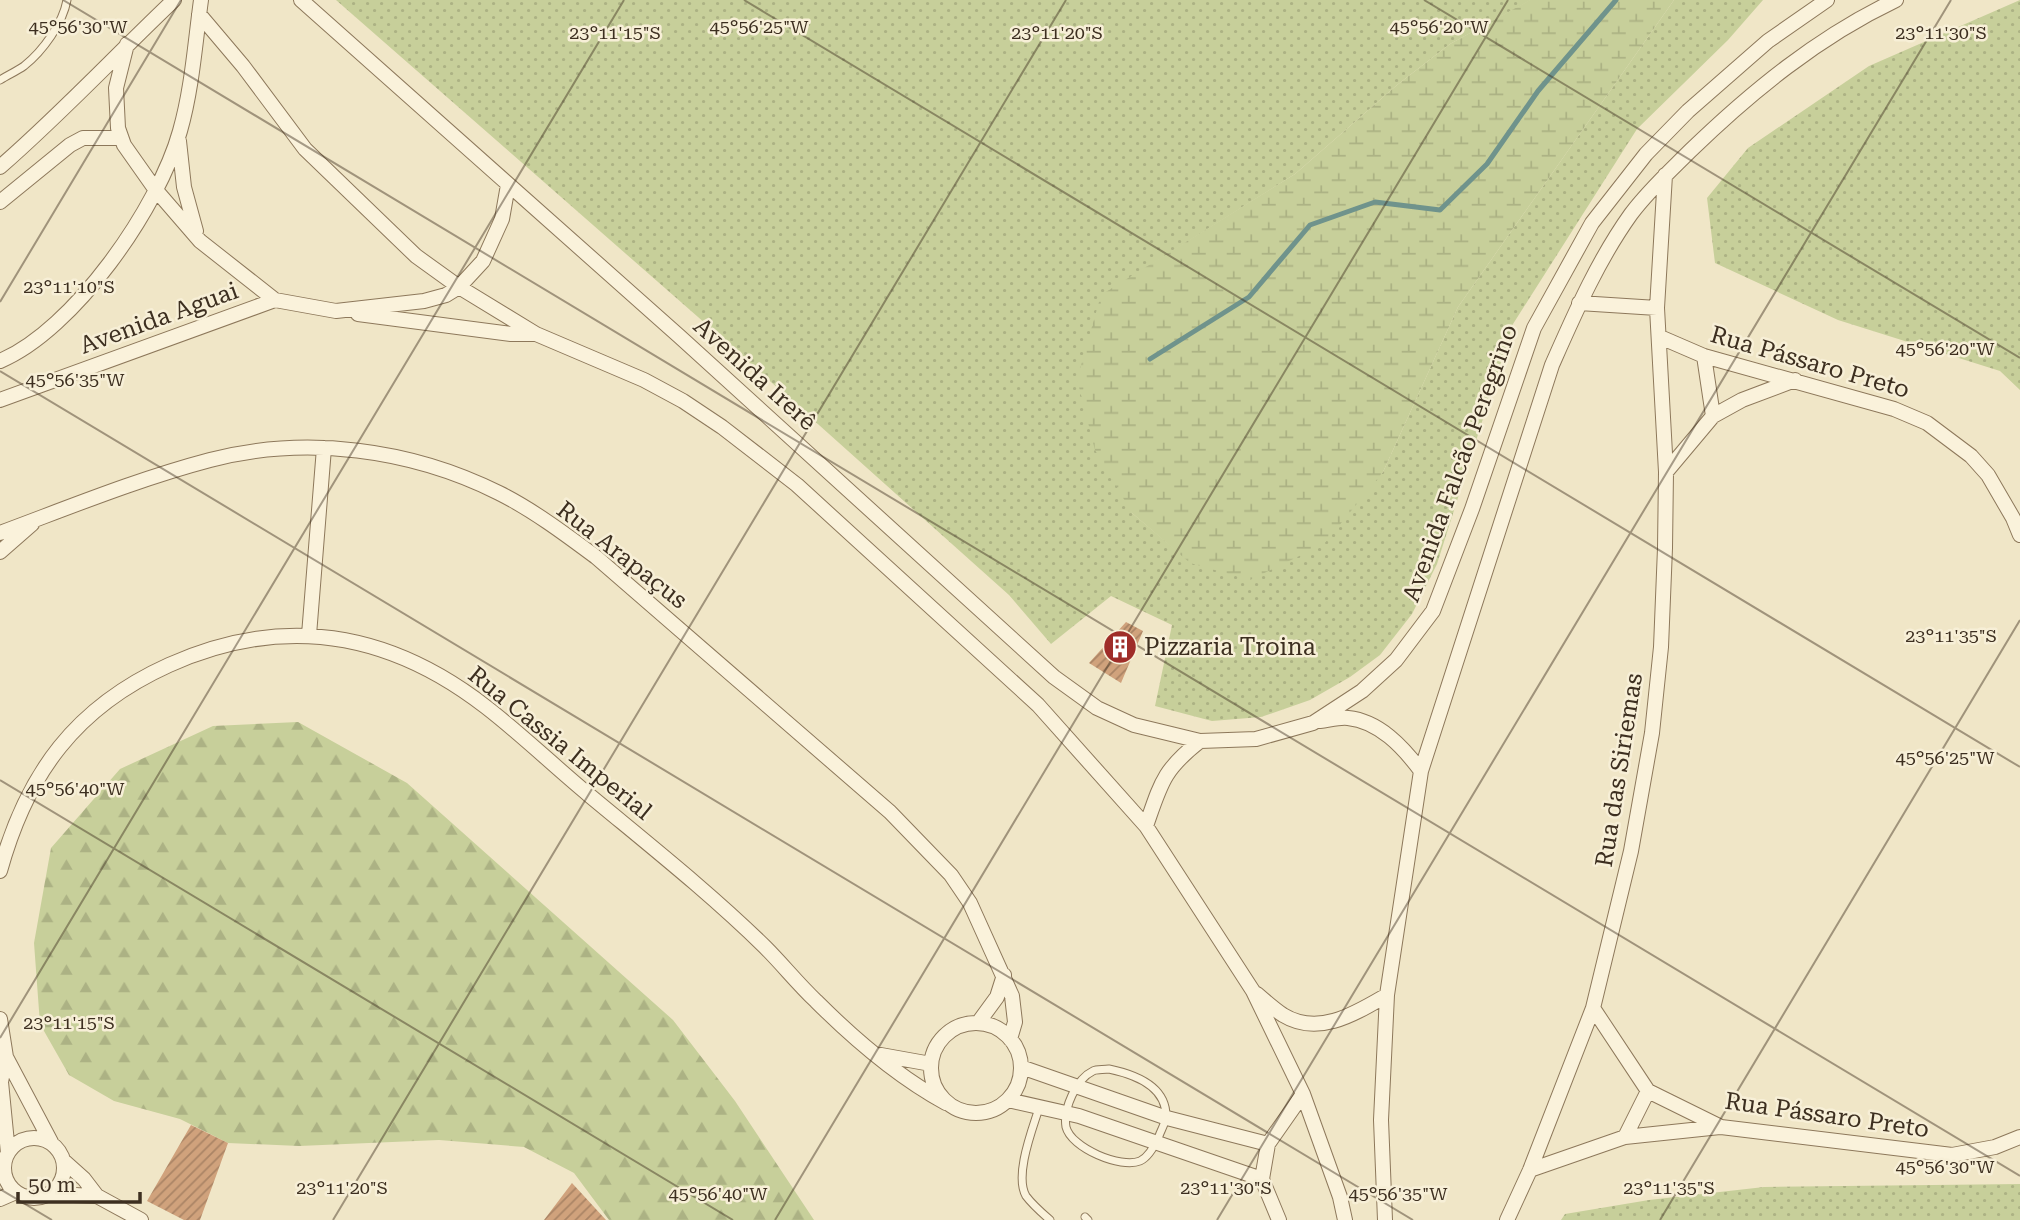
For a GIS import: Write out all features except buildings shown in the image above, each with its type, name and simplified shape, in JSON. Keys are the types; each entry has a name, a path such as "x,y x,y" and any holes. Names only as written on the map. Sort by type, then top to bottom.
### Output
{"street":[{"path":"0,167 49,124 174,0"},
{"name":"Avenida Irerê","path":"301,0 699,354 1054,677 1097,708 1134,725 1200,741"},
{"name":"Avenida Falcão Peregrino","path":"1200,741 1256,739 1313,723 1362,691 1396,660 1433,611 1472,509 1534,328 1592,223 1646,154 1688,111 1768,41 1827,0"},
{"path":"1385,1220 1381,1120 1387,995 1421,771 1552,365 1579,303 1605,254 1632,212 1665,175 1741,103 1779,72 1872,11 1896,0"},
{"path":"200,7 305,149 416,256 536,334 644,380 693,408 797,485 1038,705 1146,826 1253,991 1303,1094 1340,1197 1345,1220"},
{"name":"Avenida Aguai","path":"0,360 46,330 92,286 143,214 179,133 188,94 200,7"},
{"path":"127,44 116,88 116,113 121,138 134,162 200,241 275,300"},
{"path":"179,133 179,156 184,187 200,241"},
{"path":"0,202 70,145 83,138 121,138"},
{"name":"Rua das Siriemas","path":"1507,1220 1530,1170 1592,1008 1632,851 1652,733 1661,647 1666,472 1657,308 1665,175"},
{"path":"459,286 483,261 492,243 502,219 508,185"},
{"name":"Avenida Aguai","path":"336,311 424,301 446,295 459,286"},
{"name":"Avenida Aguai","path":"0,400 275,300 336,311 511,334 536,334"},
{"path":"1579,303 1657,308"},
{"name":"Rua Pássaro Preto","path":"1660,337 1704,356 1894,409 1927,423 1946,435 1988,475 2020,535"},
{"path":"1704,356 1713,416"},
{"path":"1666,472 1713,416 1742,400 1795,380"},
{"path":"309,635 324,448"},
{"name":"Rua Arapaçus","path":"0,533 125,485 213,459 264,451 324,448 387,455 470,481 510,500 564,533 596,557 890,812 951,875 970,903 1004,975 1014,1008 1015,1022 1010,1039"},
{"path":"0,552 39,519"},
{"name":"Rua Cassia Imperial","path":"0,871 17,821 42,772 78,725 135,682 189,656 246,641 309,635 344,639 400,655 485,706 765,947 817,1002 876,1054 912,1084 946,1102"},
{"path":"1313,723 1346,718 1369,723 1388,735 1421,771"},
{"path":"1146,826 1167,772 1176,760 1200,741"},
{"path":"978,1023 997,997 1004,975"},
{"path":"1253,991 1295,1021 1317,1024 1346,1018 1387,995"},
{"name":"Rua Pássaro Preto","path":"1592,1008 1648,1091 1721,1127 1952,1155 1995,1147 2020,1137"},
{"path":"0,1023 6,1057 51,1142 65,1162 84,1179 97,1196 141,1220"},
{"path":"978,1023 990,1025 1010,1039 1018,1052 1021,1067 1015,1090 1008,1100 997,1108 984,1113 958,1110 937,1092 932,1079 934,1051 952,1030 965,1024 978,1023"},
{"path":"876,1054 931,1065"},
{"path":"6,1057 1,1082 8,1153"},
{"path":"1021,1067 1167,1118 1268,1144"},
{"path":"1625,1137 1648,1091"},
{"path":"1279,1220 1262,1179 1268,1144 1303,1094"},
{"path":"1091,1120 1101,1095"},
{"path":"1008,1100 1091,1120 1262,1179"},
{"path":"1530,1170 1625,1137 1721,1127"},
{"path":"51,1142 30,1137 21,1140 8,1153 4,1161 5,1178 16,1192 33,1198 50,1194 97,1196"},
{"path":"50,1194 62,1181 65,1162"},
{"path":"0,1199 16,1192"}],"lane":[{"path":"0,80 25,65 38,52 65,12 67,0"},
{"path":"1108,1069 1144,1080 1155,1090 1163,1101 1167,1118 1149,1155 1136,1163 1117,1162 1102,1157 1071,1137 1066,1128 1067,1113 1077,1086 1082,1078 1094,1070 1108,1069"},
{"path":"1040,1108 1026,1150 1023,1183 1025,1195 1050,1220"}],"green space":[{"path":"336,0 1531,0 1450,44 1397,85 1295,174 1101,296 1132,513 1190,562 1250,579 1383,472 1458,307 1674,0 1763,0 1728,40 1637,129 1513,324 1437,564 1412,614 1380,655 1350,677 1310,700 1261,717 1212,721 1155,706 1172,625 1111,596 1051,644 1009,595 706,324"},
{"path":"1530,0 1674,0 1458,307 1383,472 1324,544 1250,580 1190,563 1132,513 1095,450 1077,379 1101,295 1295,174 1397,85 1450,44"},
{"path":"2020,0 2020,390 2000,371 1838,320 1715,263 1707,198 1748,148 1869,66"},
{"path":"298,722 407,783 673,1020 735,1101 814,1220 609,1220 574,1173 524,1147 439,1140 299,1146 228,1143 180,1119 114,1101 69,1075 40,1024 34,943 51,848 120,769 213,726"},
{"path":"2020,1184 2020,1220 1561,1220 1565,1214 1649,1200 1764,1187"}],"waterway":[{"path":"1150,359 1249,297 1310,225 1375,202 1440,210 1487,164 1538,91 1616,0"}],"place":[{"name":"Pizzaria Troina","path":"1120,647"}]}
